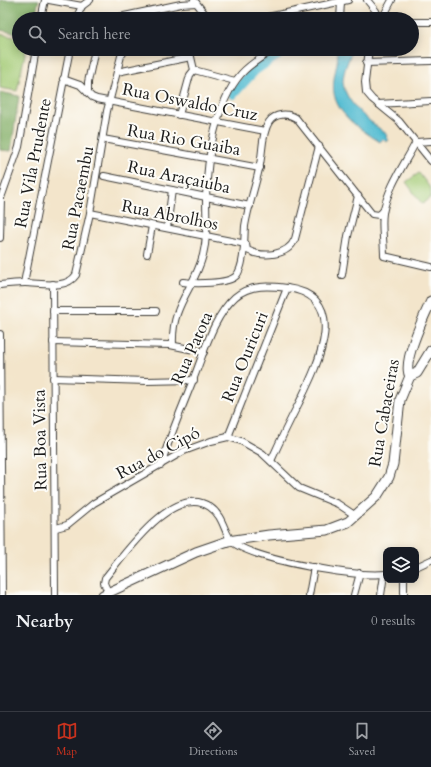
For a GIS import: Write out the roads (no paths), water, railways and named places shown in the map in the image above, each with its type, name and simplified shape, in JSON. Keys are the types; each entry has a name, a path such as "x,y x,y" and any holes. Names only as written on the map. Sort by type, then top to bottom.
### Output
{"main road":[{"name":"Rua Cabaceiras","path":"106,594 191,554 231,540 327,530 341,526 356,516 377,496 389,477 393,464 400,400 410,376 408,369 416,334 431,301"},
{"path":"410,376 417,373 431,350"}],"street":[{"path":"42,12 45,0"},
{"path":"49,0 82,6"},
{"path":"79,12 82,6 90,0"},
{"path":"290,12 348,0"},
{"path":"367,0 373,6 376,12"},
{"path":"386,12 392,0"},
{"path":"143,12 195,1 203,12"},
{"path":"336,2 338,12"},
{"path":"419,22 431,22"},
{"path":"0,238 1,198 19,147 35,56"},
{"name":"Rua Vila Prudente","path":"24,283 68,56"},
{"path":"88,93 88,82 94,56"},
{"name":"Rua Pacaembu","path":"0,285 24,283 66,283 76,275 90,213 110,101 121,56"},
{"path":"173,345 172,332 177,310 191,284 203,256 207,237 206,197 210,158 218,121 227,94 235,81 249,66 264,56"},
{"path":"368,56 365,88 369,96 399,121 431,161"},
{"path":"117,72 191,58 194,70"},
{"path":"366,63 431,61"},
{"path":"194,70 235,81"},
{"path":"178,115 190,75 194,70"},
{"name":"Rua Oswaldo Cruz","path":"63,79 80,85 97,99 265,131"},
{"path":"378,104 431,101"},
{"path":"319,146 293,244 285,250 268,254 247,250 244,234 260,168 265,131 272,119 283,114 296,118 319,146 372,214 379,215 383,211"},
{"name":"Rua Rio Guaiba","path":"103,140 260,168"},
{"path":"416,142 431,141"},
{"path":"416,142 396,177 383,211 384,256 431,267"},
{"name":"Rua Araçaiuba","path":"104,176 250,206"},
{"path":"167,228 172,190"},
{"path":"342,275 348,236 358,196"},
{"name":"Rua Abrolhos","path":"90,213 246,244"},
{"path":"147,254 152,226"},
{"path":"183,282 191,284 232,278 238,272 246,244"},
{"name":"Rua Boa Vista","path":"53,284 52,342 56,528 55,595"},
{"name":"Rua Patota","path":"161,465 169,439 204,352 223,312 236,296 252,287 287,288 305,292 318,303 324,319 324,340 313,374 271,460"},
{"name":"Rua Ouricuri","path":"228,437 287,288"},
{"path":"53,311 156,311"},
{"path":"0,334 2,595"},
{"path":"52,342 173,345 204,352"},
{"path":"53,378 147,381 194,380"},
{"name":"Rua do Cipó","path":"56,528 67,525 94,503 196,446 228,437 234,438 254,448 271,460 299,488 338,504 356,516"},
{"path":"106,594 104,584 106,578 144,531 155,521 176,508 187,503 197,502 205,504 218,514 231,540 246,549 260,554 314,567 383,575"},
{"path":"419,566 431,560"},
{"path":"309,595 314,567"},
{"path":"354,595 360,573"},
{"path":"381,595 383,583"},
{"path":"404,583 404,595"}],"water":[{"path":"337,56 350,56 344,74 343,82 345,90 349,98 360,112 388,135 386,137 389,140 386,142 383,139 380,142 362,130 346,117 340,109 334,90"}],"waterway":[{"path":"233,94 255,70 276,56"}]}
